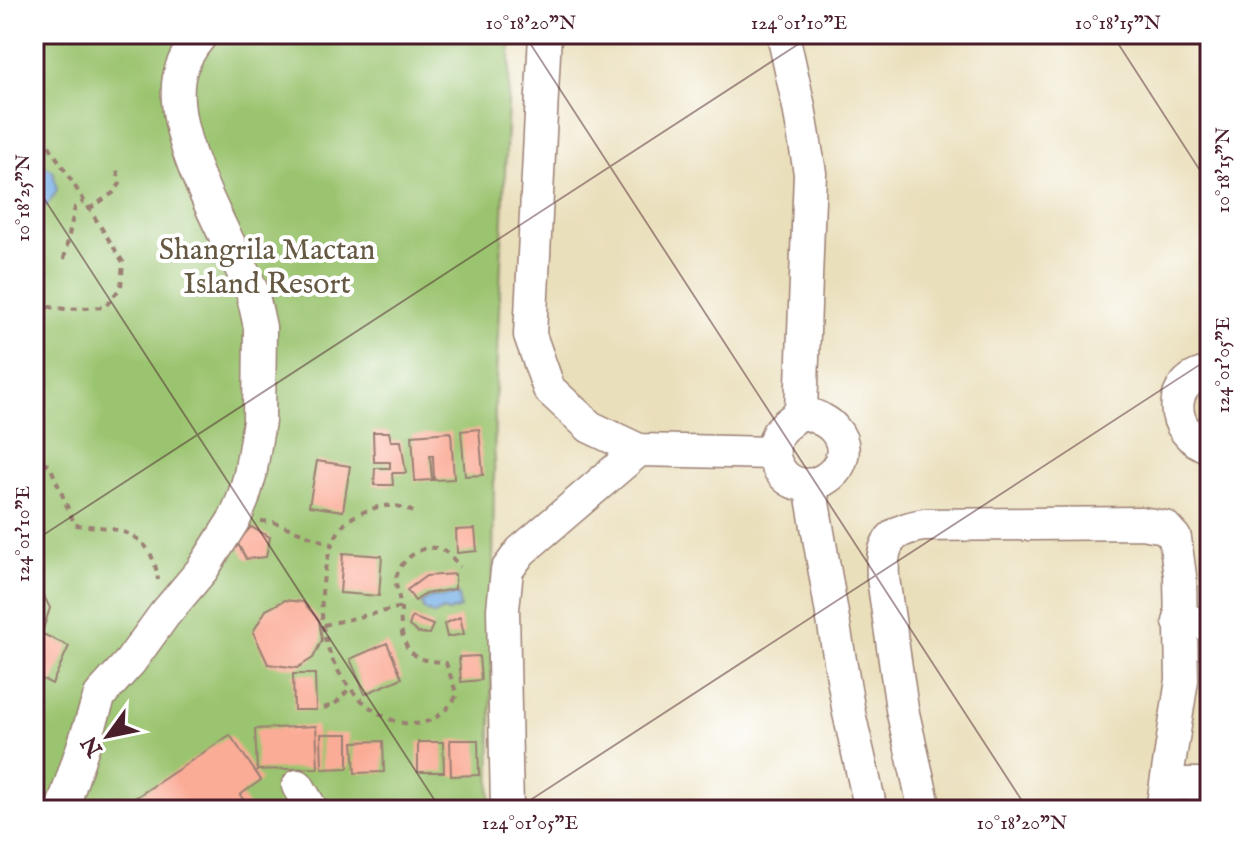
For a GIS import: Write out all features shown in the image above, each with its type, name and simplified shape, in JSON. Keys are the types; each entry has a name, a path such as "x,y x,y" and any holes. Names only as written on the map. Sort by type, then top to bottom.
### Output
{"street":[{"path":"62,810 100,695 202,570 235,518 256,446 260,327 252,291 204,187 181,122 179,75 185,59 202,34"},
{"path":"545,34 530,335 549,389 590,427 639,450 773,453"},
{"path":"783,34 810,173 801,411 779,432 773,453 776,463 789,480 810,485 830,478 841,460 842,449 834,429 801,411"},
{"path":"1210,373 1192,379 1183,388 1177,412 1187,435 1210,447"},
{"path":"507,810 503,609 507,570 521,551 639,450"},
{"path":"810,485 849,713 871,810"},
{"path":"925,810 902,709 882,557 888,541 900,529 924,525 1141,523 1165,527 1175,538 1195,623 1182,680 1165,797 1210,784"},
{"path":"849,713 902,709"}],"path":[{"path":"34,113 48,144 123,262 121,287 105,307 66,309 34,305"},
{"path":"34,144 48,144"},
{"path":"89,209 113,193 120,184 116,166"},
{"path":"64,259 75,207 84,201"},
{"path":"34,455 50,466 75,525 114,527 146,545 155,559 164,615"},
{"path":"413,512 391,504 366,510 343,524 331,544 321,587 324,625 334,663 360,701 392,721 423,722 435,717 457,695 449,667 440,661 419,658 410,651 401,629 402,607 397,575 406,561 424,549 439,549 460,567"},
{"path":"235,518 273,522 331,544"},
{"path":"324,625 402,607"},
{"path":"324,708 335,704 350,688"}],"green space":[{"name":"Shangrila Mactan Island Resort","path":"34,34 511,34 495,402 490,810 34,810"}],"water":[{"path":"34,160 53,171 57,191 46,206 34,208"},
{"path":"458,594 460,608 448,612 443,610 434,615 424,610 422,603 433,596 439,598"}],"building":[{"path":"479,429 483,475 465,476 461,431"},
{"path":"373,432 389,432 391,441 401,441 406,473 392,473 393,485 374,485 375,468 390,468 390,462 374,462"},
{"path":"451,432 454,479 434,480 433,456 430,456 432,480 415,481 412,435"},
{"path":"317,461 350,466 343,511 309,506"},
{"path":"251,527 270,537 266,557 246,559 237,542"},
{"path":"475,529 477,551 457,553 456,530"},
{"path":"343,553 382,556 379,596 340,593"},
{"path":"455,574 455,589 425,594 415,601 407,590 426,576"},
{"path":"34,592 44,596 50,608 42,632 34,628"},
{"path":"285,600 303,602 319,620 322,640 313,658 297,668 268,664 253,632 266,610"},
{"path":"412,617 433,625 429,634 418,633 409,626"},
{"path":"460,617 464,634 447,637 444,624"},
{"path":"34,630 69,646 52,684 34,675"},
{"path":"387,643 402,678 365,694 350,659"},
{"path":"479,656 481,680 461,682 459,657"},
{"path":"293,674 315,674 316,710 294,710"},
{"path":"316,726 318,768 257,770 255,729"},
{"path":"321,734 348,734 348,768 322,769"},
{"path":"230,735 261,780 240,795 250,808 248,810 117,810"},
{"path":"450,740 478,740 479,775 451,776"},
{"path":"383,741 384,772 355,773 353,742"},
{"path":"418,742 443,742 444,772 418,772"}]}
